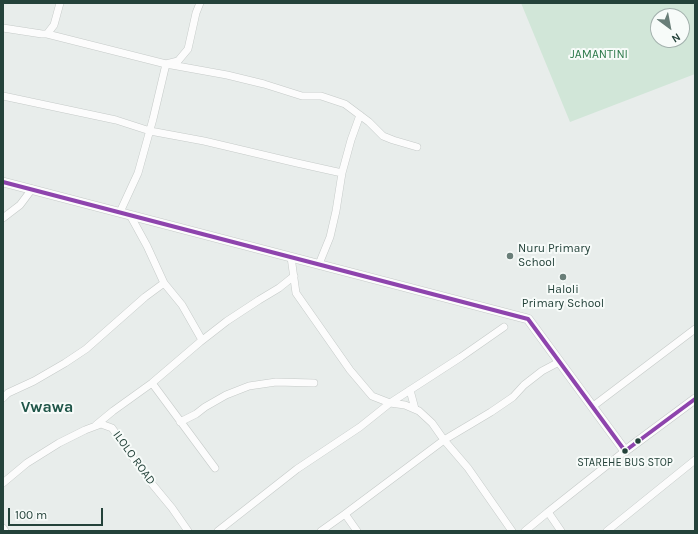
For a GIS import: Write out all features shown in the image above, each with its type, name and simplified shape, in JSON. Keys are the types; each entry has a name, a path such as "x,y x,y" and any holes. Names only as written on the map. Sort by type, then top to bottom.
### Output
{"street":[{"path":"47,34 54,25 60,3"},
{"path":"166,64 178,61 188,49 196,13 200,3"},
{"path":"3,28 47,34 166,64 228,75 302,96 322,96 345,104 369,122 383,136 417,147"},
{"path":"120,212 138,173 166,64"},
{"path":"3,96 116,120 150,131 204,141 342,174"},
{"path":"319,264 330,237 336,212 342,174 351,140 360,115"},
{"path":"3,182 528,319 625,451"},
{"path":"3,218 20,204 32,189"},
{"path":"130,215 147,246 164,283 182,305 202,340"},
{"path":"291,257 296,293 350,370 372,396 390,403 405,405 415,409 432,423 444,440 468,468 512,531"},
{"path":"93,427 152,383 202,340 227,321 279,288 294,276"},
{"path":"4,395 34,381 86,349 145,297 164,283"},
{"path":"218,531 297,469 360,427 390,403 504,327"},
{"path":"592,407 695,329"},
{"path":"320,531 444,440 491,412 513,397 524,385 542,371 559,362"},
{"path":"180,422 226,395 249,386 276,382 314,383"},
{"path":"152,383 215,468"},
{"path":"410,390 415,409"},
{"path":"525,531 625,451 695,398"},
{"name":"ILOLO ROAD","path":"3,483 26,463 59,443 101,424 112,428 148,479 172,508 188,531"},
{"path":"606,531 695,460"},
{"path":"548,512 561,531"},
{"path":"345,514 357,531"}],"green space":[{"name":"JAMANTINI","path":"521,3 695,3 695,74 570,122"}],"transit line":[{"path":"3,182 528,319 625,451 695,399"}],"place":[{"name":"Nuru Primary School","path":"510,256"},
{"name":"Haloli Primary School","path":"563,277"},
{"name":"STAREHE BUS STOP","path":"625,451"}],"district":[{"name":"Vwawa","path":"47,407"}]}
